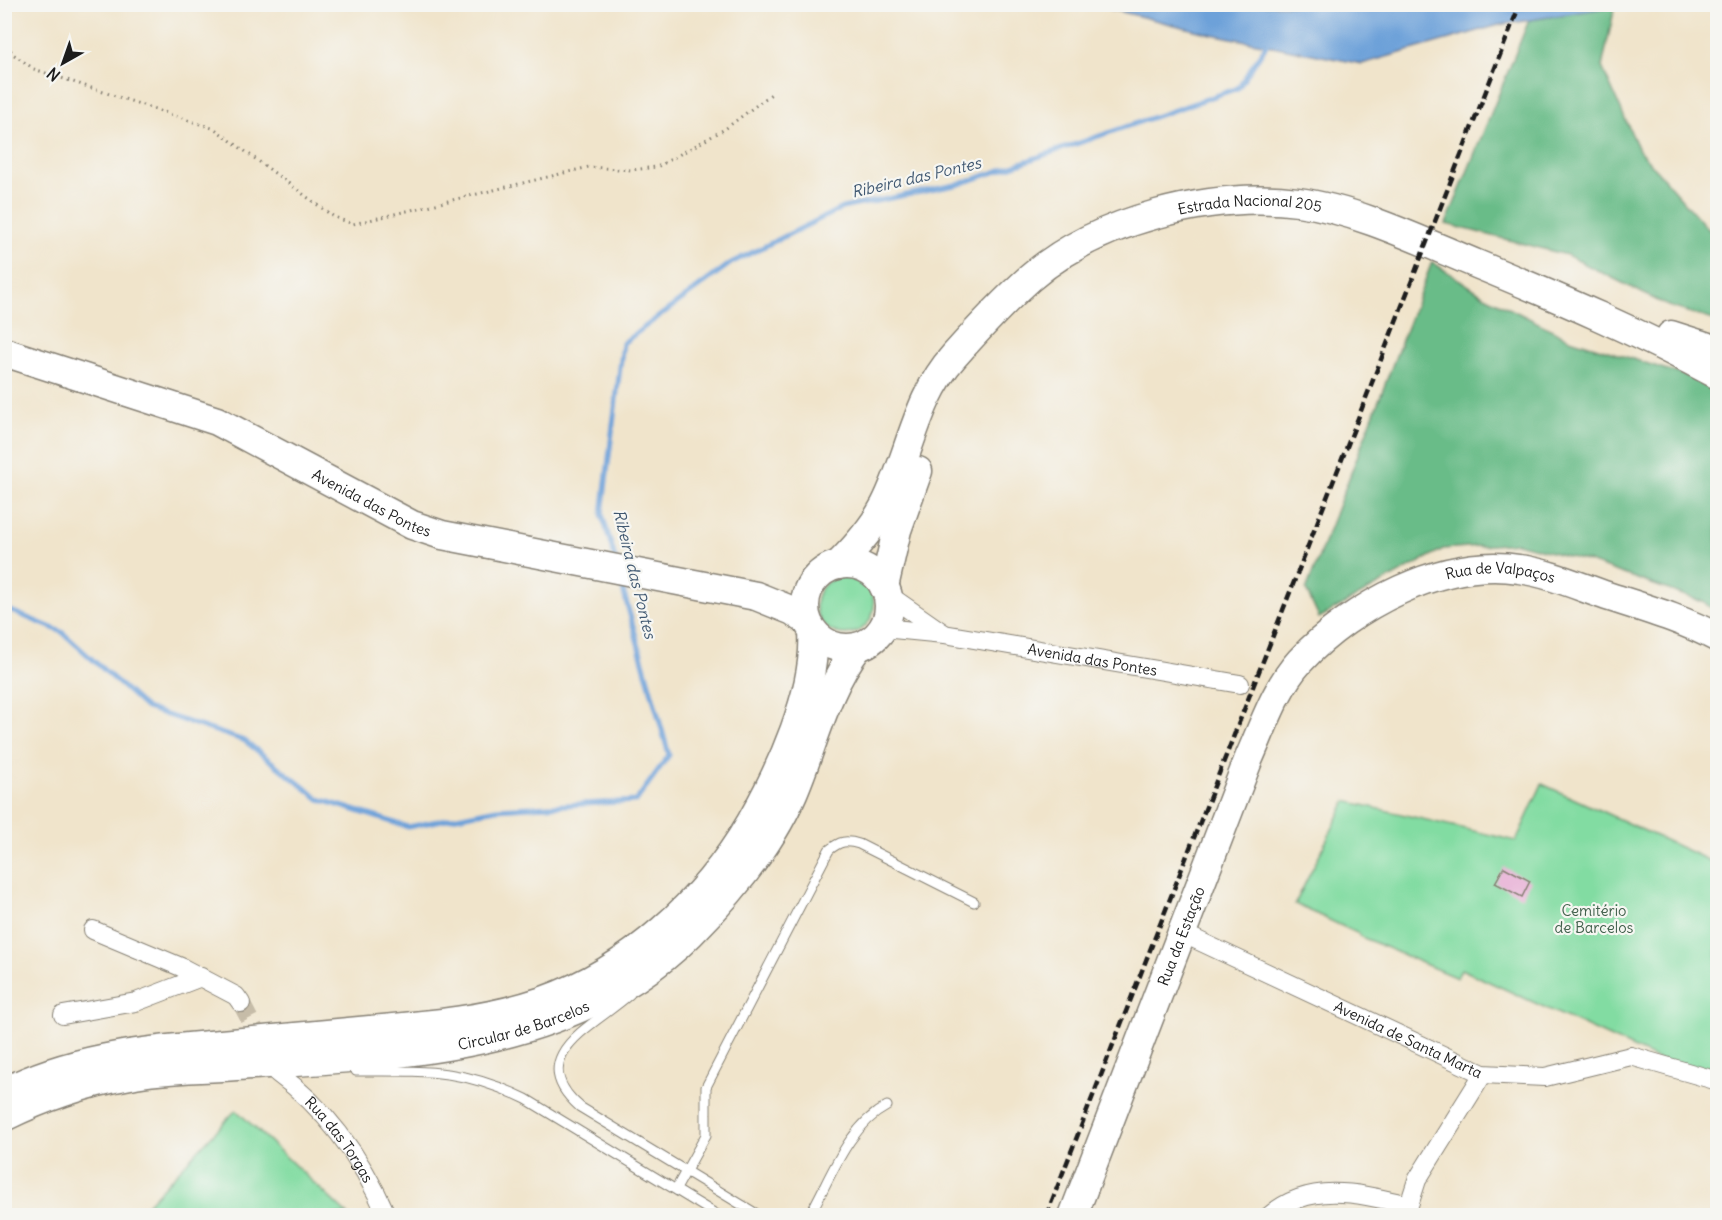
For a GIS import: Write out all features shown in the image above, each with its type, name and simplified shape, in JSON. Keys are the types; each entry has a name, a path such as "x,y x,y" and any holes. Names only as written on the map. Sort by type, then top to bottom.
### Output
{"main road":[{"name":"Estrada Nacional 205","path":"827,571 868,531 885,504 924,403 951,359 1032,276 1086,240 1150,216 1221,201 1298,202 1375,223 1537,289 1712,365"},
{"name":"Estrada Nacional 205","path":"886,590 897,530 939,409 984,323"},
{"name":"Avenida das Pontes","path":"4,352 217,421 412,525 442,535 756,596 793,611 810,627"},
{"path":"756,596 827,571 861,567 872,573 886,590 888,616 877,637 858,647 833,647 810,627 805,597 827,571"},
{"name":"Rua de Valpaços","path":"1299,662 1345,623 1405,587 1462,568 1520,569 1548,576 1654,612 1718,638"},
{"name":"Circular de Barcelos","path":"4,1092 33,1077 127,1053 451,1023 542,1002 585,984 650,941 676,917 730,858 772,785 806,693 814,655 810,627"},
{"name":"Circular de Barcelos","path":"4,1117 42,1098 131,1074 279,1068 455,1045 549,1023 613,994 655,967 691,933 748,871 792,795 828,701 845,664 858,647"},
{"name":"Rua da Estação","path":"1073,1215 1249,758 1275,701 1299,662"}],"street":[{"name":"Avenida das Pontes","path":"886,590 944,634"},
{"name":"Avenida das Pontes","path":"883,628 944,634 1240,684"},
{"path":"93,930 201,977 236,996 241,1003"},
{"name":"Avenida de Santa Marta","path":"1182,933 1483,1074 1545,1077 1631,1056 1718,1081"},
{"path":"63,1015 136,1002 201,977"},
{"name":"Rua das Torgas","path":"279,1068 335,1127 367,1175 387,1215"},
{"path":"1269,1215 1277,1208 1304,1196 1333,1191 1363,1194 1409,1205 1417,1180 1483,1074"}],"lane":[{"path":"676,1189 706,1135 706,1087 830,850 837,843 847,841 859,844 974,902"},
{"path":"655,967 613,1010 580,1032 566,1046 560,1058 558,1072 561,1084 580,1107 760,1215"},
{"path":"279,1068 339,1071 435,1071 470,1076 526,1099 719,1215"},
{"path":"809,1215 852,1136 863,1122 887,1106"}],"path":[{"path":"4,40 13,54 34,69 215,129 334,217 353,224 589,167 631,170 657,168 724,129 774,92"}],"green space":[{"path":"1615,6 1602,67 1639,150 1708,229 1717,234 1717,321 1668,306 1567,255 1446,224 1529,20"},
{"path":"1432,262 1483,295 1570,339 1702,381 1717,391 1717,612 1703,602 1589,562 1517,543 1443,549 1319,618 1306,590"},
{"path":"839,576 851,576 861,580 870,589 874,611 866,626 851,634 839,634 829,630 820,621 816,611 816,599 820,589 829,580"},
{"name":"Cemitério de Barcelos","path":"1542,784 1717,864 1717,1077 1668,1064 1461,969 1457,978 1359,936 1295,904 1346,801 1516,841"},
{"path":"236,1110 348,1215 137,1215"}],"water":[{"path":"1094,5 1624,5 1499,25 1362,64 1211,34"}],"building":[{"path":"1504,867 1530,881 1522,897 1495,883"}],"waterway":[{"name":"Ribeira das Pontes","path":"615,558 602,514 623,343 731,263 842,208 960,184 1238,88 1269,41"},
{"name":"Ribeira das Pontes","path":"4,608 62,632 146,708 245,741 319,799 408,827 496,809 636,801 669,755 620,579"}],"tunnel":[{"path":"241,1003 264,1047"}],"railway":[{"path":"1046,1216 1520,4"}]}
